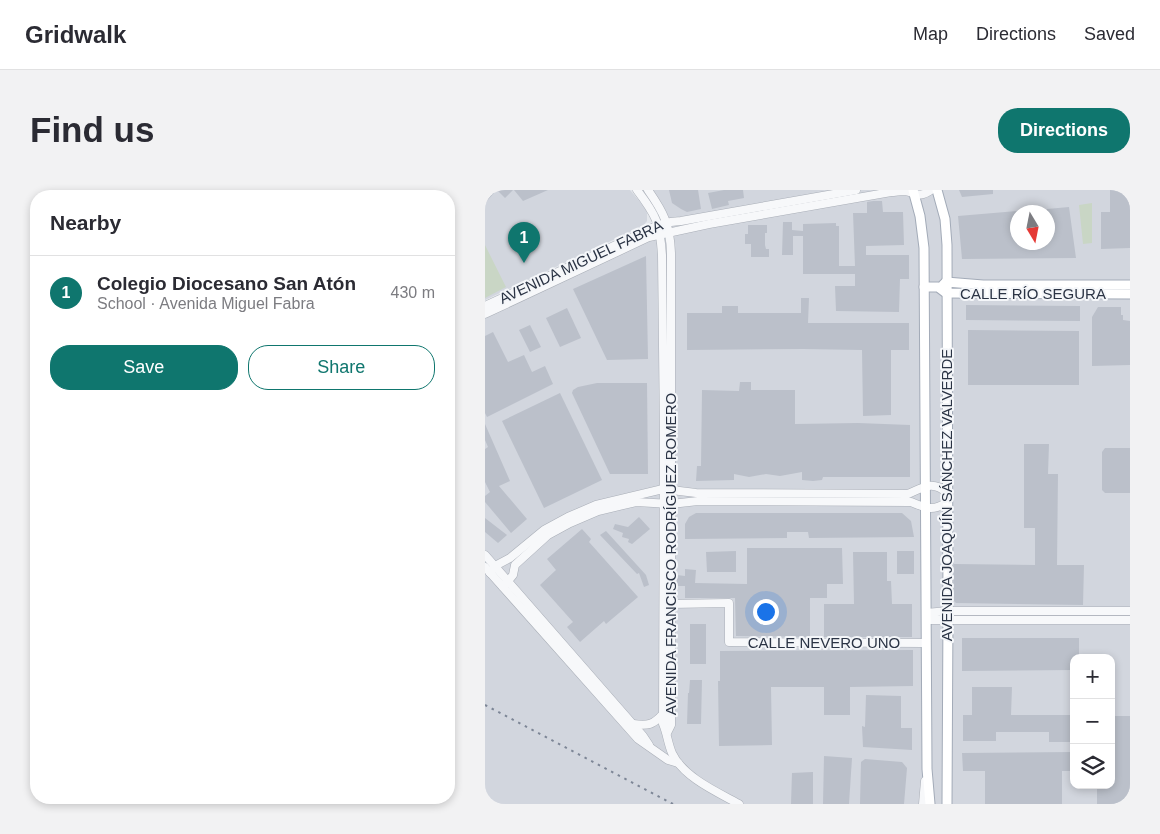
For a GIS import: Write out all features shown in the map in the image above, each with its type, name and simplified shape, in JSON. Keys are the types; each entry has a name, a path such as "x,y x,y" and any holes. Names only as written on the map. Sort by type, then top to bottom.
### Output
{"main road":[{"name":"AVENIDA JOAQUÍN SÁNCHEZ VALVERDE","path":"937,190 945,219 947,245 944,287 947,306 947,803"},
{"name":"AVENIDA JOAQUÍN SÁNCHEZ VALVERDE","path":"914,192 920,216 924,248 925,643 927,769 930,804"},
{"name":"CALLE RÍO SEGURA","path":"924,287 1096,289 1130,284"},
{"path":"947,306 955,297 983,289"},
{"name":"CALLE RÍO SEGURA","path":"1096,289 1130,294"}],"street":[{"name":"AVENIDA FRANCISCO RODRÍGUEZ ROMERO","path":"637,190 651,208 658,224 662,264 663,490 667,504 671,604 671,725 667,733"},
{"name":"AVENIDA FRANCISCO RODRÍGUEZ ROMERO","path":"648,190 659,205 667,222 671,253 663,490 653,498 654,504"},
{"name":"AVENIDA MIGUEL FABRA","path":"485,306 554,275 658,224 856,190"},
{"name":"AVENIDA MIGUEL FABRA","path":"485,314 649,237 709,224 891,192 927,193 931,190"},
{"path":"492,566 510,558 568,517 596,505 614,504 636,502 667,504 698,501 911,502 925,508 933,508 940,507 947,498 941,488 933,485 925,486 908,494 696,493 663,490 614,504"},
{"name":"AVENIDA FRANCISCO RODRÍGUEZ ROMERO","path":"681,492 683,498 681,503"},
{"name":"AVENIDA FRANCISCO RODRÍGUEZ ROMERO","path":"667,504 663,714 663,724 667,733"},
{"path":"508,581 516,564 541,537"},
{"path":"485,555 510,558 516,564"},
{"path":"485,555 492,566 496,580 508,581 633,724 652,749"},
{"path":"492,566 507,564 509,566 508,581 638,739 668,760 678,763"},
{"name":"CALLE NEVERO UNO","path":"671,604 729,603 729,642 925,643"},
{"path":"926,617 1130,612"},
{"path":"948,616 1130,620"},
{"path":"633,724 647,725 656,722 663,714"},
{"path":"667,733 672,753 681,768 700,782 739,804"},
{"name":"AVENIDA JOAQUÍN SÁNCHEZ VALVERDE","path":"923,804 927,769"}],"shaded area":[{"path":"485,190 630,190 646,209 647,221 643,226 485,300"},
{"path":"642,190 1130,190 1130,804 485,804 485,303 653,223"}],"green space":[{"path":"1092,203 1092,243 1083,244 1079,205"},
{"path":"485,245 506,287 485,298"}],"building":[{"path":"489,190 497,190 485,203 485,194"},
{"path":"497,190 513,190 505,198"},
{"path":"514,190 548,190 523,201"},
{"path":"669,190 698,190 701,209 687,212 681,209 672,203"},
{"path":"724,190 743,190 744,198 728,201 729,205 712,209 708,193"},
{"path":"959,190 993,190 993,194 962,197"},
{"path":"1110,190 1130,190 1130,248 1101,249 1101,212 1110,212"},
{"path":"882,201 883,212 903,212 904,245 866,246 866,255 909,255 909,279 900,279 899,312 836,311 835,286 855,286 855,274 803,274 803,236 793,236 793,255 782,255 783,222 792,222 792,230 803,231 803,224 836,223 836,226 839,226 839,266 855,266 853,213 867,213 867,202"},
{"path":"1069,207 1076,258 962,259 958,216 1010,212 1010,250 1055,250 1055,208"},
{"path":"748,225 767,225 765,245 766,249 769,249 769,257 751,257 751,244 745,244 745,234 748,234"},
{"path":"646,256 648,359 607,360 573,289"},
{"path":"801,298 809,298 808,323 909,323 909,350 891,350 891,415 863,416 862,350 687,350 687,313 722,313 722,306 738,306 738,313 801,313"},
{"path":"966,305 1080,306 1080,321 966,320"},
{"path":"1098,307 1121,307 1123,320 1130,321 1130,365 1092,366 1092,317"},
{"path":"567,308 581,338 560,347 546,318"},
{"path":"530,325 541,347 530,352 519,330"},
{"path":"968,330 1079,331 1079,385 968,385"},
{"path":"493,332 508,362 524,355 532,372 545,366 553,384 487,417 485,413 485,336"},
{"path":"740,382 751,382 751,390 795,390 795,424 858,423 910,425 910,477 823,477 822,480 813,481 802,480 802,472 780,476 766,474 749,477 734,474 734,480 696,481 697,466 701,466 702,390 739,391"},
{"path":"597,383 647,383 648,474 610,474 572,393 578,387"},
{"path":"560,393 602,480 544,508 502,421"},
{"path":"485,424 510,481 499,486 527,519 511,533 485,502 485,496 490,492 485,482 485,449 488,447 485,440"},
{"path":"1024,444 1049,444 1048,474 1058,474 1057,565 1084,565 1083,605 956,603 954,601 954,564 1035,565 1035,528 1024,528"},
{"path":"1105,448 1130,448 1130,493 1105,493 1102,490 1102,452"},
{"path":"696,513 902,513 911,521 914,537 809,538 808,532 787,532 787,538 685,539 685,524 689,517"},
{"path":"639,517 650,529 632,544 628,542 629,539 622,537 623,533 613,529 615,524 628,527"},
{"path":"485,518 507,535 498,543 485,532"},
{"path":"582,529 591,539 589,542 638,597 606,624 604,621 580,642 567,627 573,622 540,585 556,570 547,559"},
{"path":"606,531 646,575 649,585 644,587 639,573 637,574 600,535"},
{"path":"747,548 842,548 843,584 827,584 827,598 810,598 810,637 736,636 735,598 685,598 685,586 677,586 677,575 685,576 685,569 696,570 695,583 747,584"},
{"path":"736,551 736,572 707,572 706,552"},
{"path":"897,551 914,551 914,574 897,574"},
{"path":"853,552 887,552 887,581 891,581 892,604 912,604 912,637 824,637 824,604 854,604"},
{"path":"690,624 706,624 706,664 690,664"},
{"path":"962,638 1079,638 1079,654 1070,654 1070,670 962,671"},
{"path":"913,650 913,686 850,687 850,715 824,715 824,687 771,687 772,745 719,746 718,681 720,681 720,651"},
{"path":"690,680 702,680 701,724 687,724"},
{"path":"972,687 1012,687 1011,715 1070,715 1070,742 1049,742 1049,732 996,732 996,741 963,741 963,715 972,715"},
{"path":"866,695 901,696 901,728 912,728 912,750 863,747 862,726 865,727"},
{"path":"1115,716 1130,716 1130,804 1097,804 1097,789 1115,789"},
{"path":"1070,752 1070,771 1062,771 1062,804 985,804 985,771 963,771 962,753"},
{"path":"824,756 852,758 849,804 823,804"},
{"path":"865,759 902,762 907,768 904,804 860,804 861,762"},
{"path":"813,772 813,804 791,804 792,773"}],"railway":[{"path":"485,705 673,804"}],"place":[{"name":"Colegio Diocesano San Atón","path":"524,263"}]}
